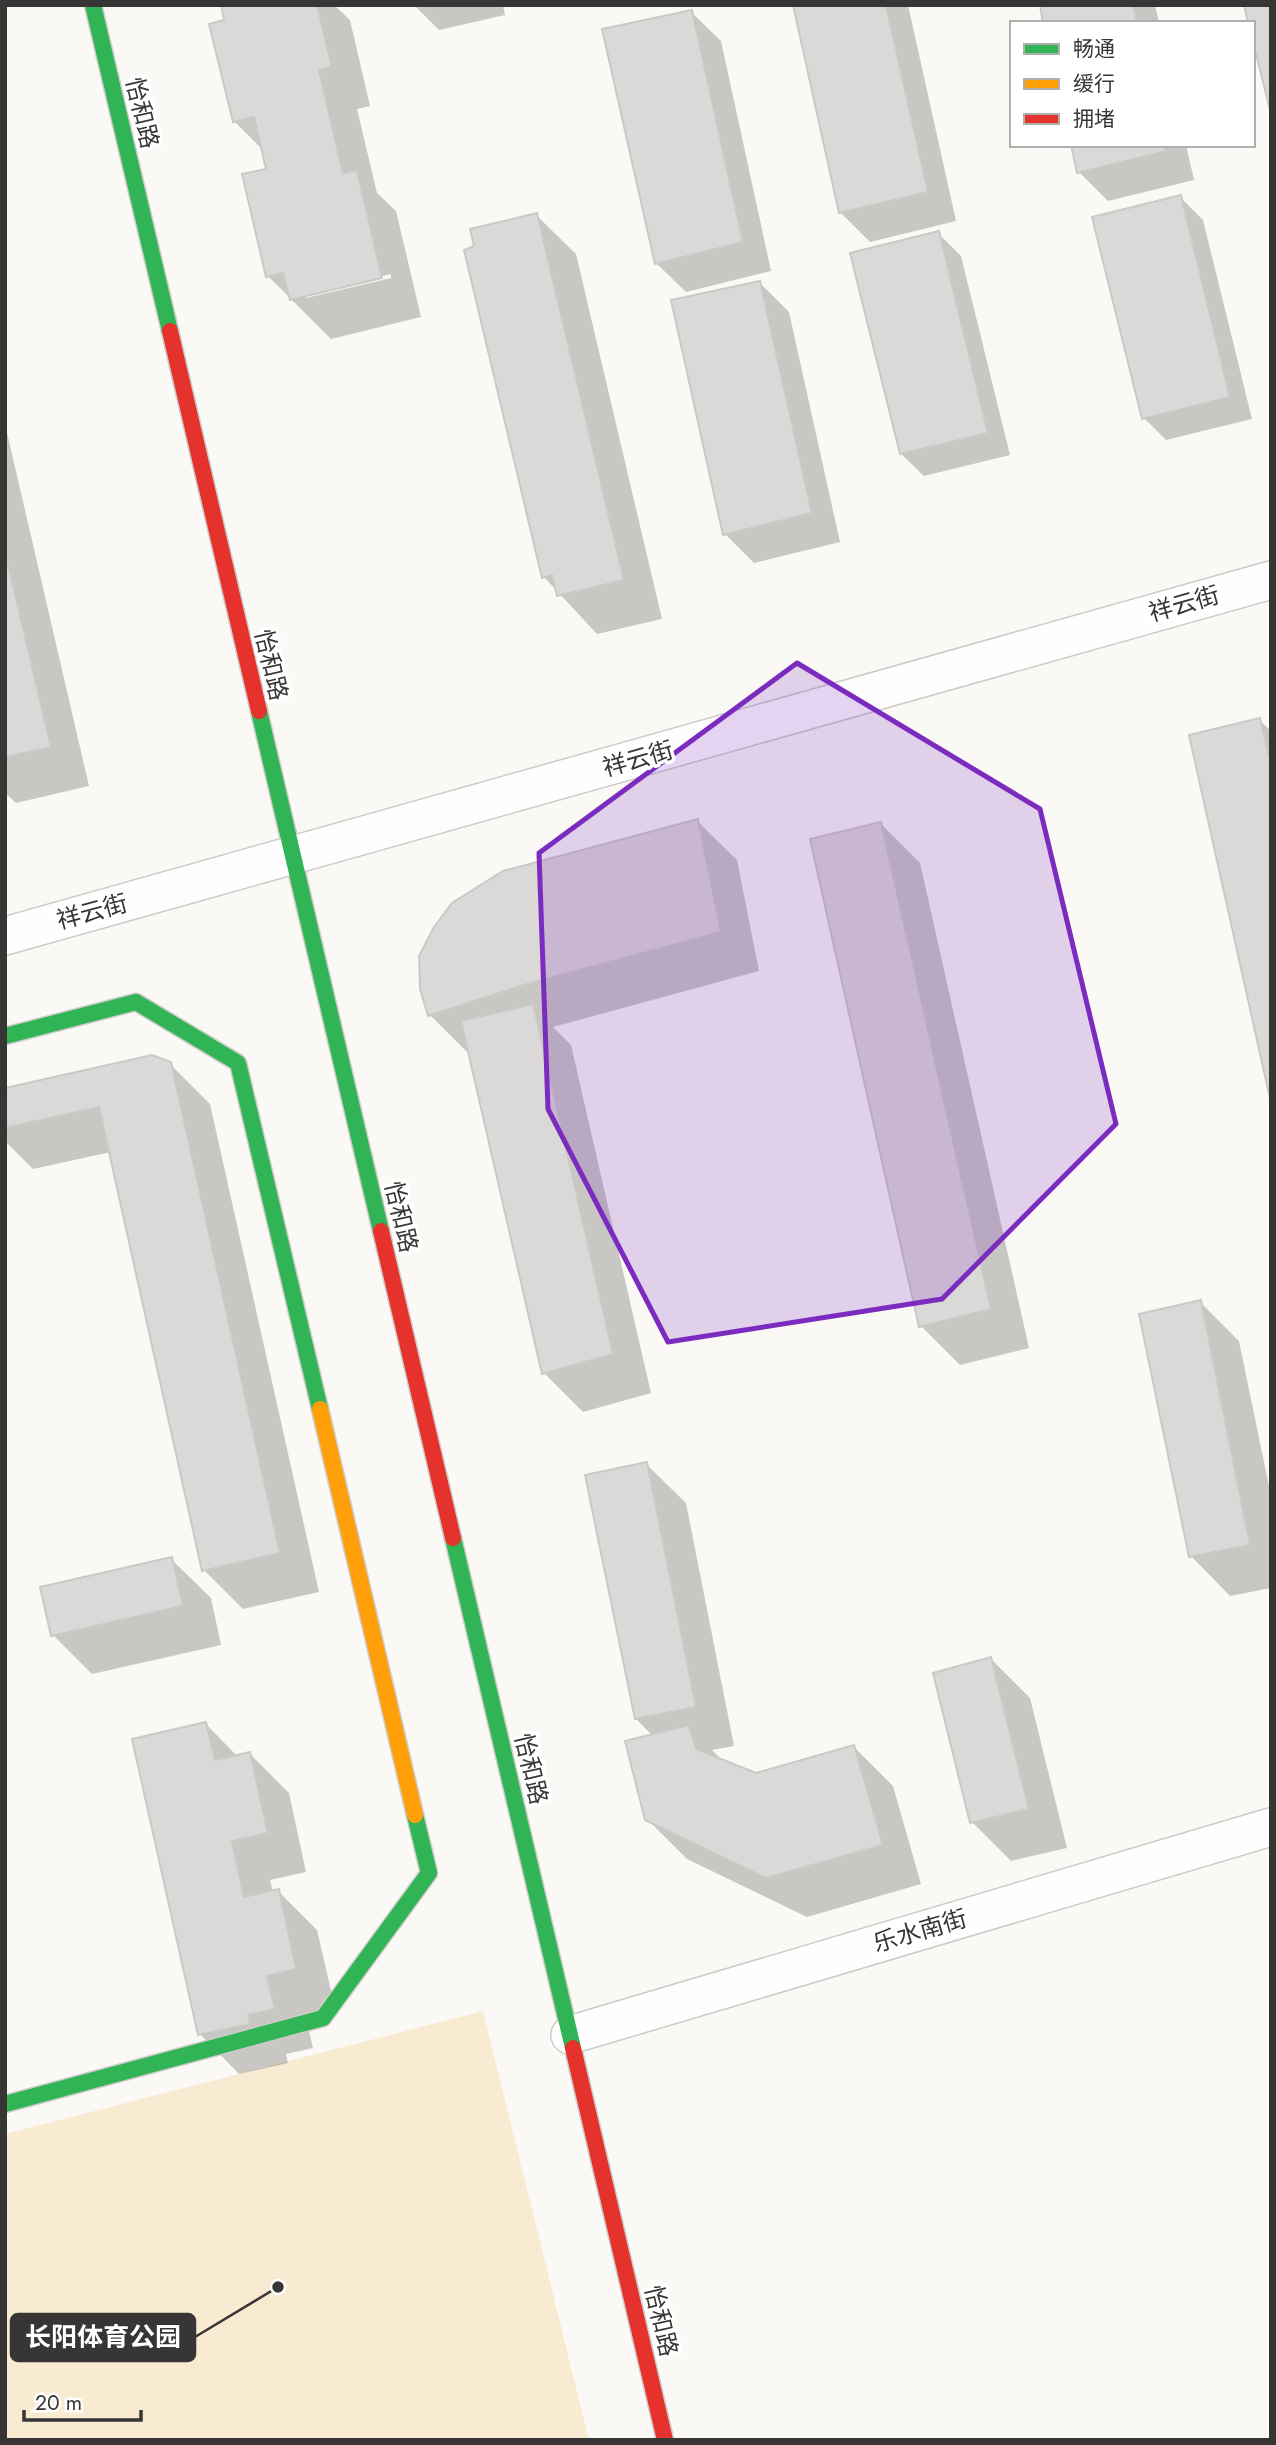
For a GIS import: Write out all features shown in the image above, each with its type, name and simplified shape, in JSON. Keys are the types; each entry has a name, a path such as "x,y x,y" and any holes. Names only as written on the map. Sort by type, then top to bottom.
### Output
{"street":[{"name":"怡和路","path":"93,5 665,2440"},
{"name":"祥云街","path":"5,936 1271,580"},
{"path":"5,1036 136,1002 238,1063 429,1873 323,2018 5,2104"},
{"name":"乐水南街","path":"570,2035 1271,1827"}],"highlighted area":[{"path":"797,663 1040,809 1116,1124 942,1299 668,1342 548,1109 539,853"}],"shaded area":[{"path":"483,2011 589,2440 5,2440 5,2134"}],"building":[{"path":"221,5 317,5 332,67 319,70 343,173 357,170 382,278 290,300 283,273 266,277 242,174 266,169 254,117 233,122 209,24 224,20"},
{"path":"793,5 886,5 928,192 839,213"},
{"path":"1040,5 1133,5 1137,21 1043,21"},
{"path":"1244,5 1271,5 1271,114 1255,50 1255,21 1248,21"},
{"path":"692,10 743,242 655,264 602,29"},
{"path":"1071,147 1165,147 1166,151 1077,173"},
{"path":"1181,195 1230,397 1142,419 1092,217"},
{"path":"537,213 624,580 557,596 552,575 542,578 464,250 474,246 470,229"},
{"path":"939,231 988,433 900,454 850,253"},
{"path":"760,281 812,513 723,535 671,300"},
{"path":"5,551 51,747 5,757"},
{"path":"1260,718 1271,765 1271,1103 1189,735"},
{"path":"698,819 721,932 527,984 428,1016 420,989 419,956 434,927 452,903 503,871"},
{"path":"881,822 991,1309 919,1327 810,839"},
{"path":"533,1004 613,1354 542,1374 461,1021"},
{"path":"152,1055 171,1062 280,1553 202,1571 99,1107 5,1128 5,1088"},
{"path":"1201,1300 1250,1545 1189,1557 1139,1314"},
{"path":"647,1462 696,1707 635,1719 585,1475"},
{"path":"172,1557 183,1606 51,1636 40,1587"},
{"path":"991,1657 1029,1809 970,1823 933,1673"},
{"path":"206,1722 215,1760 250,1752 268,1833 232,1841 244,1897 279,1889 296,1969 267,1976 275,2009 248,2015 250,2024 198,2035 132,1739"},
{"path":"689,1725 696,1749 756,1773 854,1745 883,1845 766,1878 645,1820 625,1741"}],"traffic: fast":[{"path":"93,5 170,331"},
{"path":"259,711 381,1231"},
{"path":"5,1036 136,1002 238,1063 320,1409"},
{"path":"453,1538 573,2048"},
{"path":"5,2104 323,2018 429,1873 415,1815"}],"traffic: slow":[{"path":"320,1409 415,1815"}],"traffic: jam":[{"path":"170,331 259,711"},
{"path":"381,1231 453,1538"},
{"path":"573,2048 665,2440"}],"place":[{"name":"长阳体育公园","path":"278,2287"}]}
